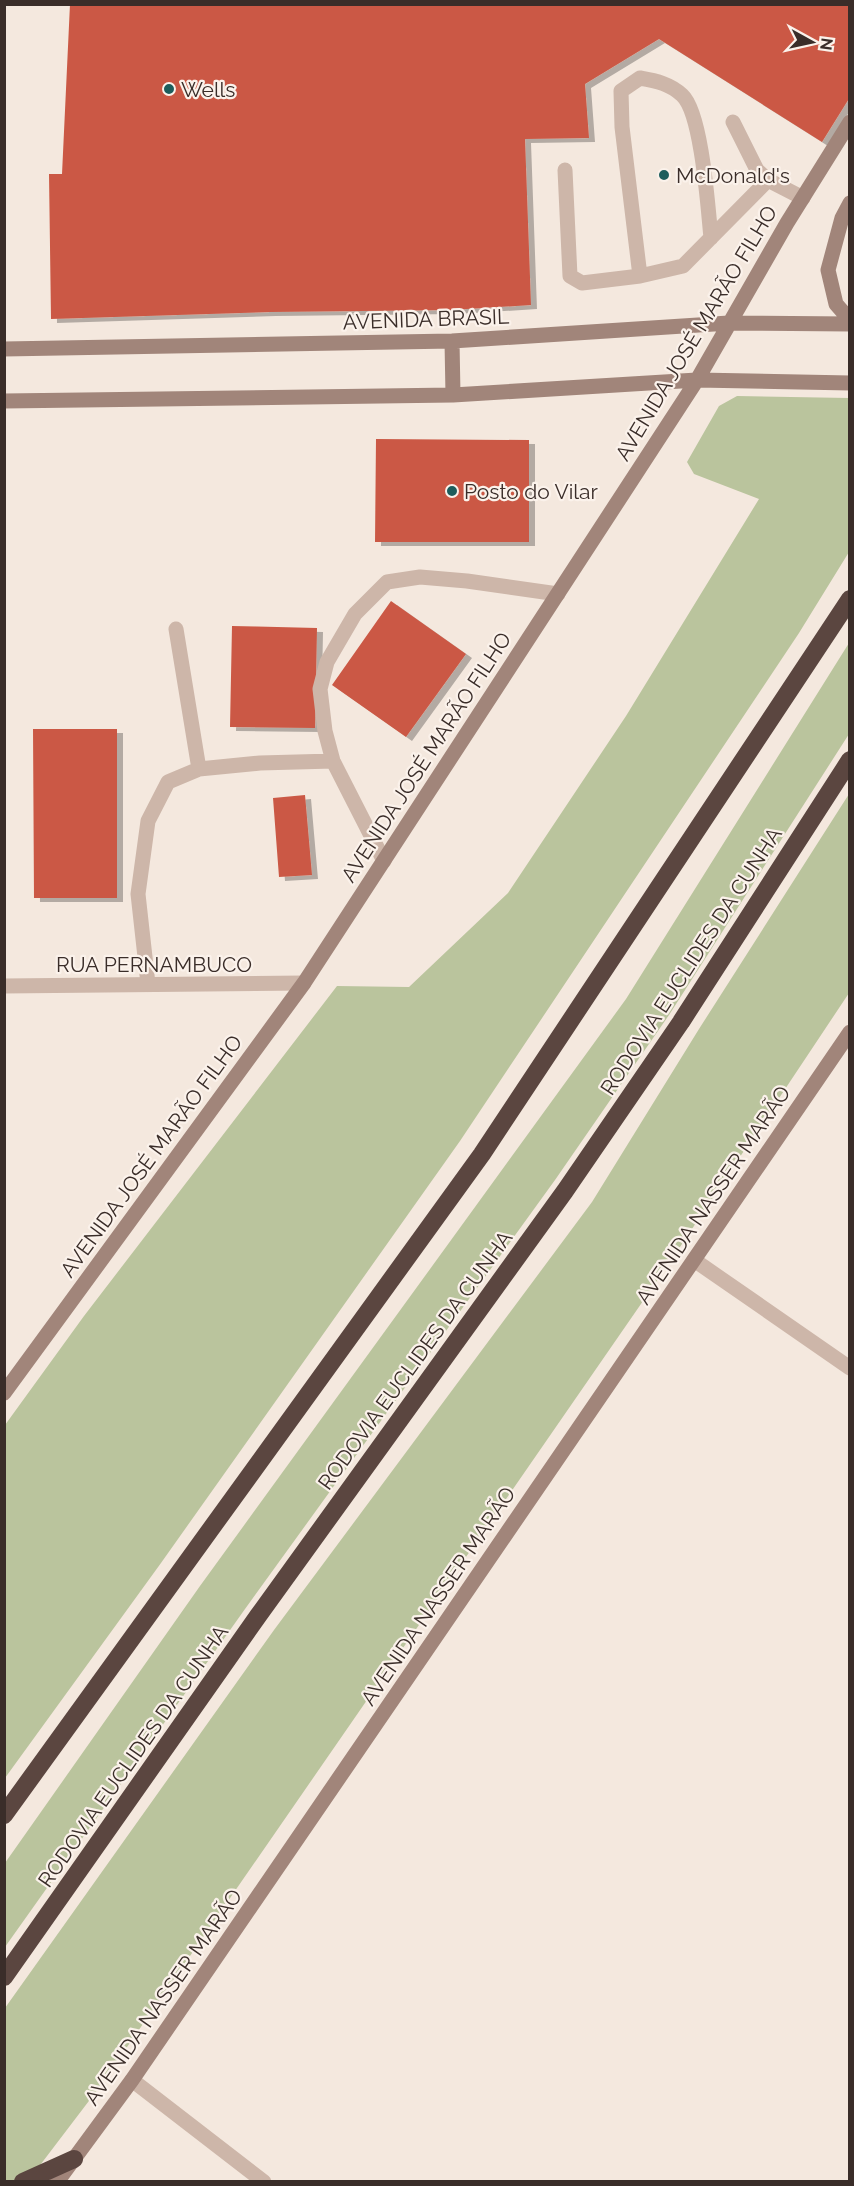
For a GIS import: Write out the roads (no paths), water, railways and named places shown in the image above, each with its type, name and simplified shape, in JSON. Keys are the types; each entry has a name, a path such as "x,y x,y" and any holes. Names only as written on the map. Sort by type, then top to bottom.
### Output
{"highway":[{"path":"4,1815 482,1154 849,599"},
{"name":"RODOVIA EUCLIDES DA CUNHA","path":"4,1977 258,1616 565,1191 681,1022 849,760"},
{"path":"23,2181 74,2159"}],"main road":[{"name":"AVENIDA JOSÉ MARÃO FILHO","path":"4,1393 304,983 697,380 849,122"},
{"path":"849,203 842,218 828,270 836,304 849,322"},
{"name":"AVENIDA BRASIL","path":"4,349 452,341 729,323 849,322"},
{"path":"452,341 453,395"},
{"path":"4,401 453,395 697,380 849,383"},
{"name":"AVENIDA NASSER MARÃO","path":"57,2181 132,2080 849,1032"}],"street":[{"path":"640,276 622,127 621,91 640,78 664,82 683,96 691,108 701,153 711,238"},
{"path":"733,122 758,170 768,180 803,198"},
{"path":"565,170 570,276 582,282 640,276 683,266 768,180"},
{"path":"384,861 333,761 325,731 320,689 327,662 355,614 387,582 420,578 467,581 558,594"},
{"path":"176,629 199,769"},
{"path":"148,984 138,894 148,821 168,782 199,769 333,761"},
{"name":"RUA PERNAMBUCO","path":"4,986 304,983"},
{"path":"694,1260 849,1368"},
{"path":"132,2080 264,2181"}],"place":[{"name":"Wells","path":"169,89"},
{"name":"McDonald's","path":"664,175"},
{"name":"Posto do Vilar","path":"452,491"}]}
